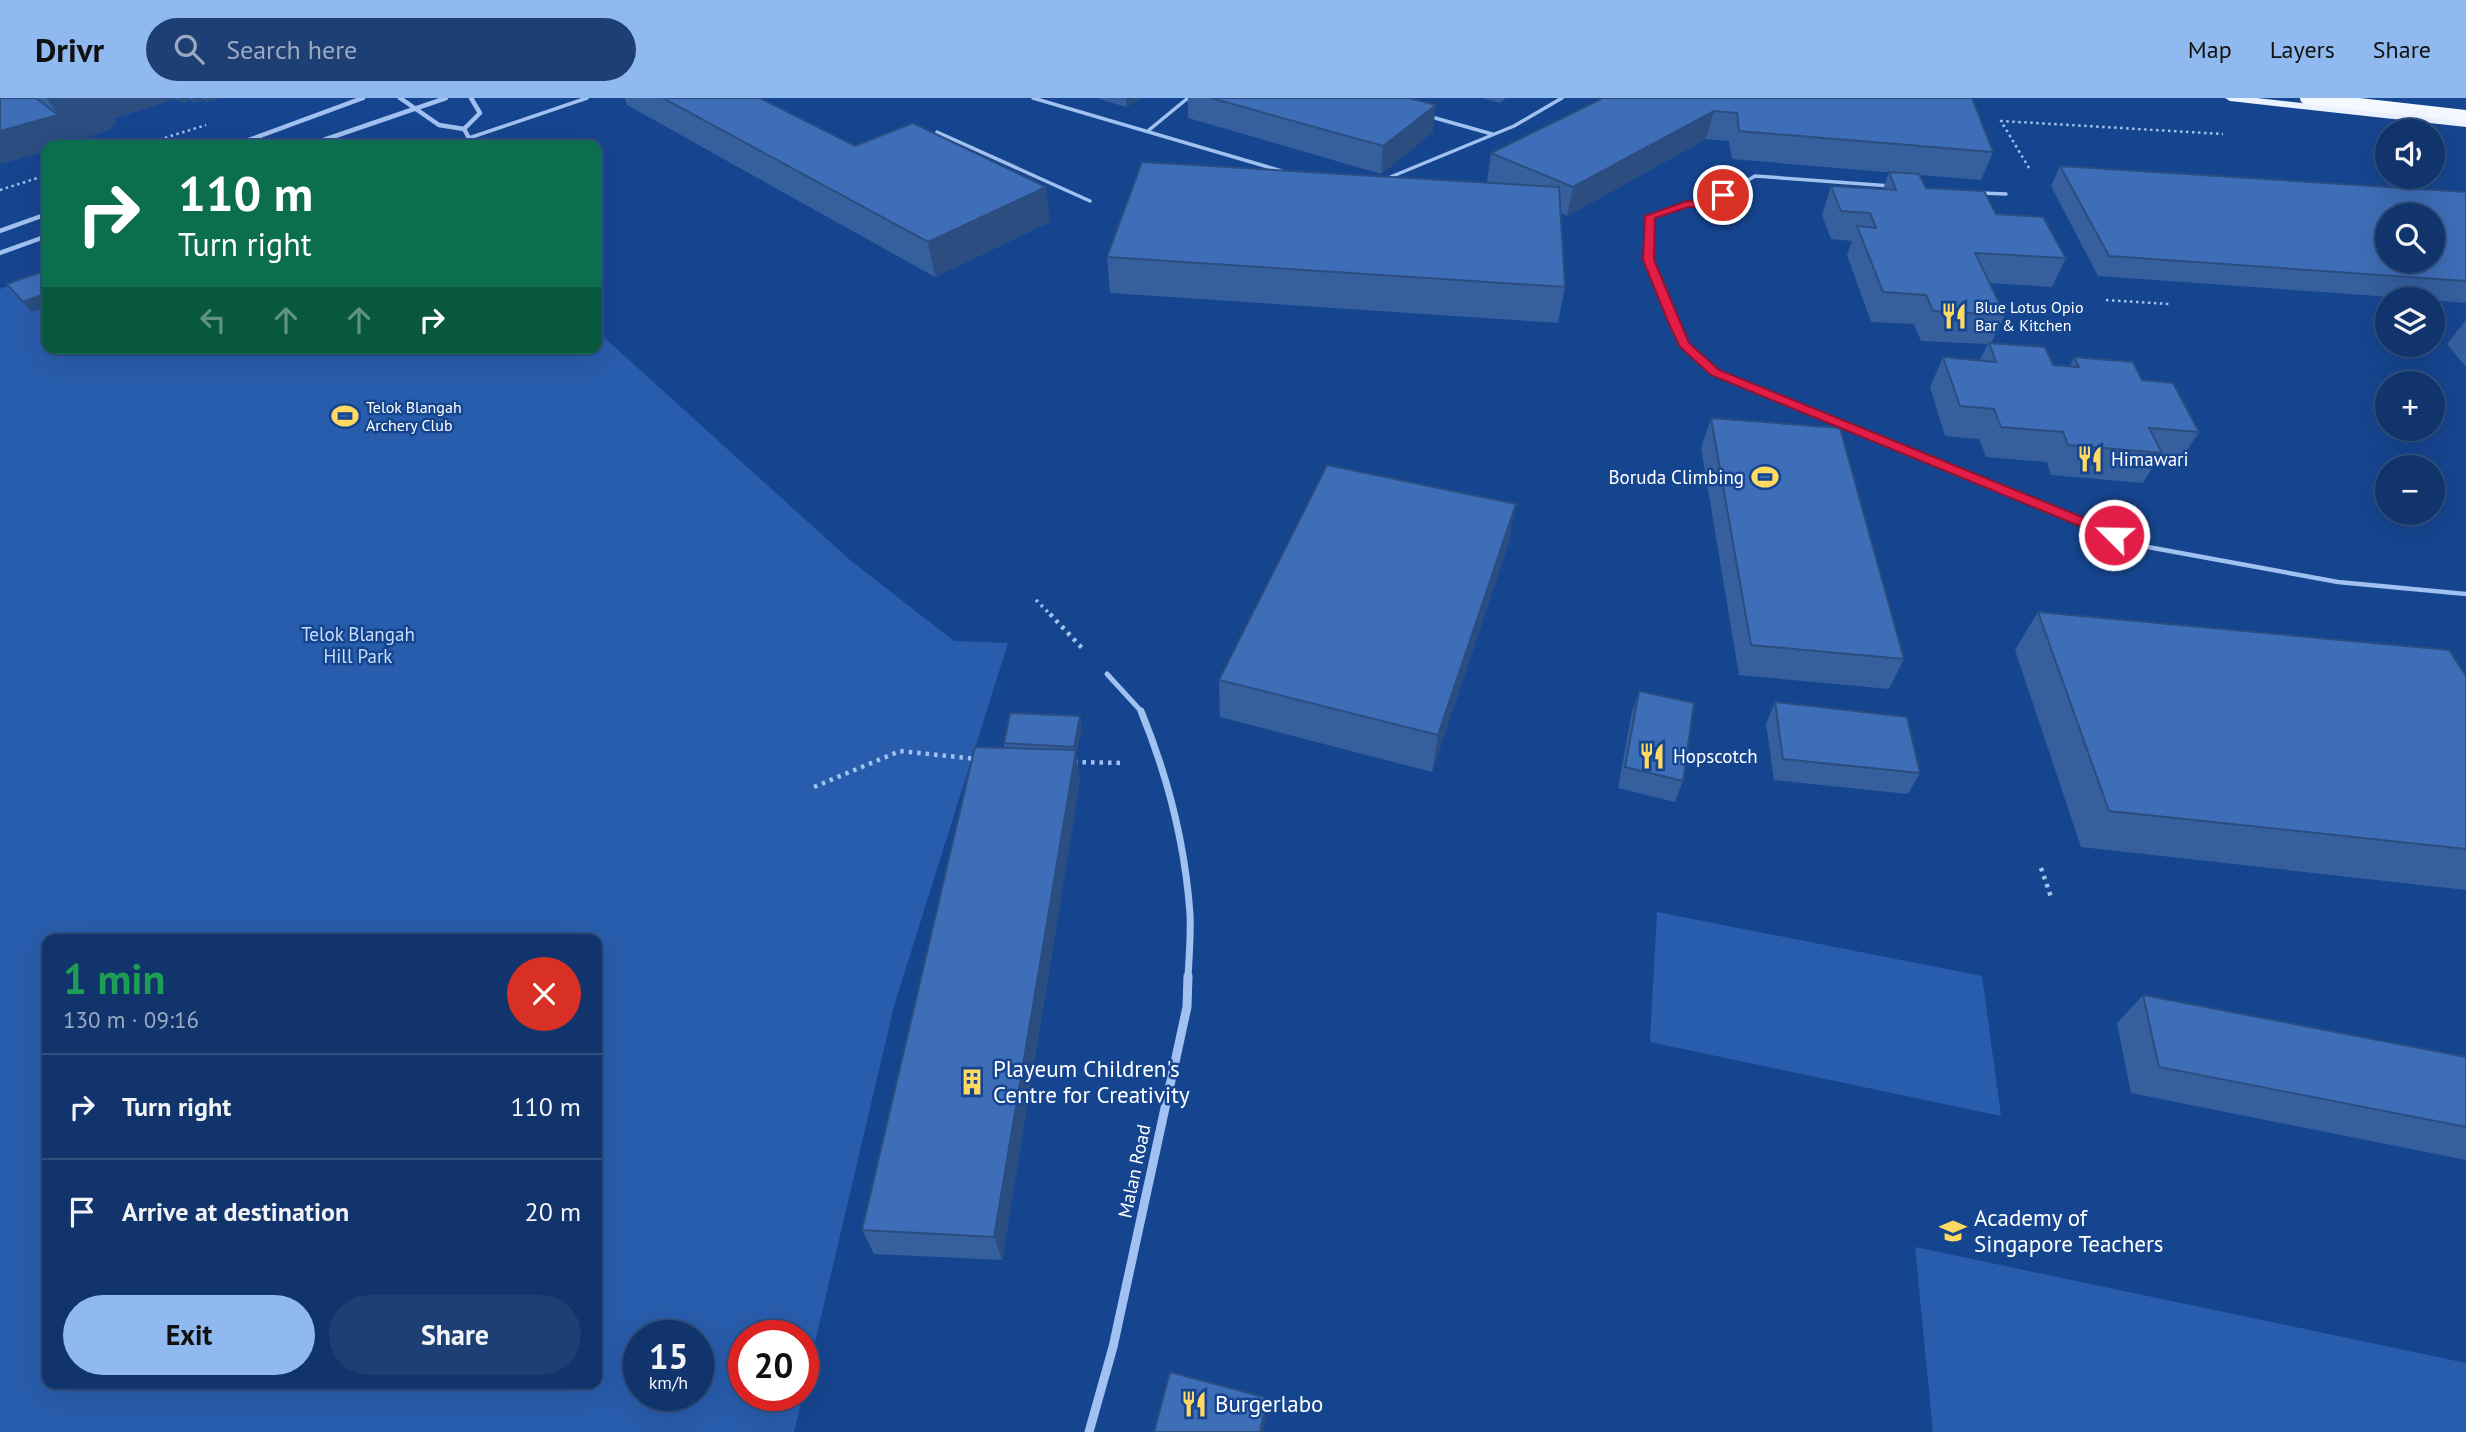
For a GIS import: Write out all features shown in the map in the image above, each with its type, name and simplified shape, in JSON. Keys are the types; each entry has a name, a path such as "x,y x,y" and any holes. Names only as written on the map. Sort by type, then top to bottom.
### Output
{"highway":[{"path":"2306,98 2466,116"}],"main road":[{"path":"2230,98 2466,127"}],"street":[{"path":"249,140 363,98"},
{"path":"400,98 439,125 464,129"},
{"path":"323,140 446,98"},
{"path":"464,129 480,113 471,98"},
{"path":"464,129 469,138"},
{"path":"0,231 42,216"},
{"path":"0,253 42,238"},
{"name":"Malan Road","path":"1089,1432 1113,1347 1187,1007 1190,915 1180,833 1163,764 1141,710"}],"lane":[{"path":"469,138 587,98"},
{"path":"1033,98 1287,172"},
{"path":"1149,130 1188,98"},
{"path":"1384,180 1528,120 1562,98"},
{"path":"1427,116 1492,134"},
{"path":"937,132 1090,201"},
{"path":"1894,186 1755,176 1707,205 1687,204 1650,216 1648,260 1684,345 1715,372 2137,545 2338,582 2466,594"},
{"path":"1978,192 2006,194"},
{"path":"1107,674 1141,710"}],"path":[{"path":"2032,176 2021,151 2001,121 2234,135"},
{"path":"0,190 42,177"},
{"path":"2106,300 2169,304"},
{"path":"1036,600 1107,674"},
{"path":"814,787 900,751 988,760"},
{"path":"1068,762 1163,764"},
{"path":"2041,868 2051,897"}],"green space":[{"name":"Telok Blangah Hill Park","path":"42,274 42,354 602,354 602,336 850,560 954,641 1008,643 894,1006 819,1325 819,1320 728,1320 728,1411 799,1411 794,1432 0,1432 0,289"},
{"path":"1657,912 1982,976 2001,1116 1650,1042"},
{"path":"1915,1247 2466,1363 2466,1432 1933,1432"}],"building":[{"path":"0,98 36,98 58,115 0,131"},
{"path":"663,98 760,98 855,146 913,123 1046,187 928,242"},
{"path":"1211,98 1409,98 1436,105 1383,146"},
{"path":"1603,98 1972,98 1993,152 1739,131 1737,113 1714,111 1573,187 1491,153"},
{"path":"1142,162 1559,187 1565,287 1107,257"},
{"path":"2060,166 2375,186 2375,189 2466,192 2466,281 2109,256"},
{"path":"1889,172 1919,174 1926,188 1984,191 1996,214 2043,217 2066,258 1975,253 2005,315 1933,311 1926,295 1883,292 1857,226 1876,228 1870,213 1841,211 1831,186 1896,190"},
{"path":"42,272 42,295 23,302 7,284"},
{"path":"1989,343 2045,347 2053,365 2079,367 2074,357 2133,362 2142,380 2173,383 2199,432 2149,428 2162,453 2068,445 2063,432 2001,427 1994,409 1960,406 1943,357 1996,362"},
{"path":"1711,418 1840,428 1904,659 1751,645"},
{"path":"1327,465 1516,504 1438,735 1219,680"},
{"path":"2038,612 2449,650 2466,676 2466,849 2109,811"},
{"name":"Hopscotch","path":"1639,691 1694,703 1683,781 1625,767"},
{"path":"1775,702 1907,717 1920,773 1783,759"},
{"path":"1010,713 1080,716 1074,747 1004,743"},
{"name":"Playeum Children's Centre for Creativity","path":"975,747 1076,750 994,1237 862,1230"},
{"path":"2143,995 2466,1057 2466,1127 2159,1067"},
{"path":"1170,1372 1267,1398 1260,1432 1154,1432"}],"place":[{"name":"Blue Lotus Opio Bar & Kitchen","path":"1954,316"},
{"name":"Telok Blangah Archery Club","path":"345,416"},
{"name":"Himawari","path":"2090,459"},
{"name":"Boruda Climbing","path":"1765,477"},
{"name":"Hopscotch","path":"1652,756"},
{"name":"Playeum Children's Centre for Creativity","path":"972,1082"},
{"name":"Academy of Singapore Teachers","path":"1953,1231"},
{"name":"Burgerlabo","path":"1194,1404"}],"route":[{"path":"1723,195 1707,205 1687,204 1650,216 1648,260 1684,345 1715,372 2114,535"}]}
